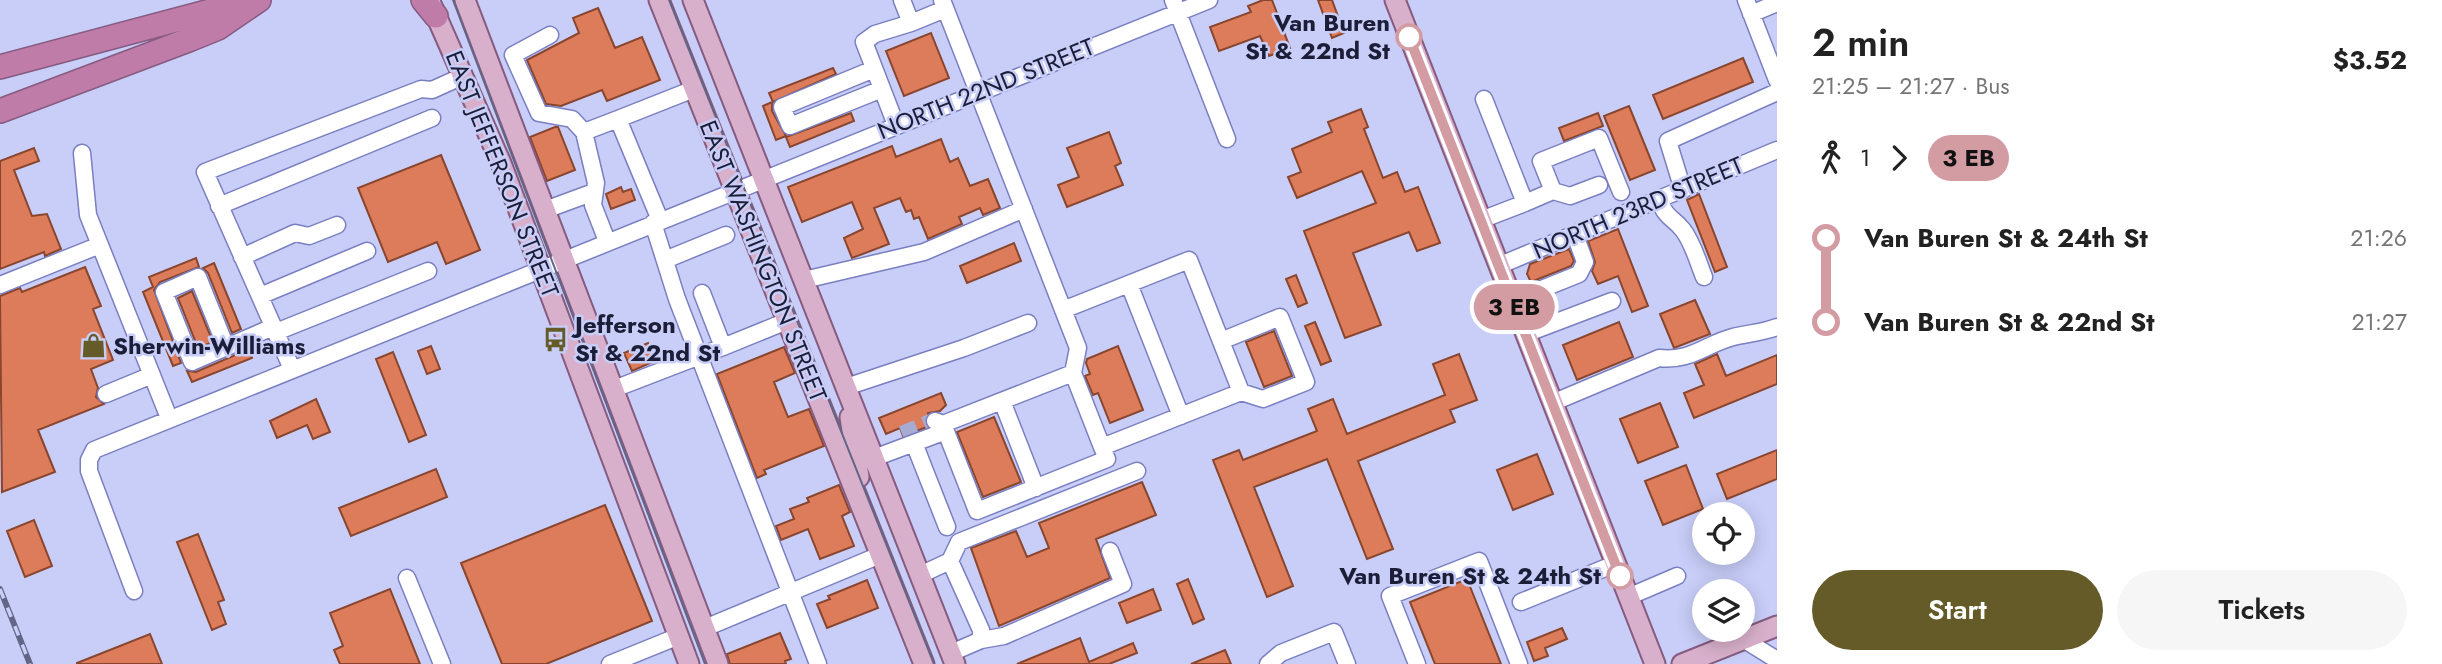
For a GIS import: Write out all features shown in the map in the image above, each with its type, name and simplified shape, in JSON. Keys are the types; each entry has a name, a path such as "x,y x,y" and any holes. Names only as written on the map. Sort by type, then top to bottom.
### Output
{"highway":[{"path":"0,67 251,0"},
{"path":"0,111 191,39 218,27 259,0"}],"main road":[{"name":"EAST JEFFERSON STREET","path":"465,0 718,664"},
{"name":"EAST WASHINGTON STREET","path":"659,0 924,664"},
{"name":"EAST WASHINGTON STREET","path":"693,0 953,658"},
{"path":"1395,0 1655,664"},
{"name":"EAST JEFFERSON STREET","path":"430,5 501,163 689,664"},
{"name":"EAST WASHINGTON STREET","path":"846,387 868,523"},
{"path":"1755,634 1777,625"},
{"path":"1682,664 1736,642"}],"street":[{"path":"902,0 911,23"},
{"name":"NORTH 22ND STREET","path":"134,590 89,471 89,460 94,450 978,93 1175,6 1209,0"},
{"path":"1777,3 1749,7 1777,80"},
{"path":"896,125 864,42 874,34 911,23 944,5 1078,348 1073,373 1107,459 977,511 941,425"},
{"path":"1175,6 1227,139"},
{"path":"1761,40 1777,33"},
{"path":"550,35 513,55 539,113 572,119 584,132 596,183 593,205 607,241"},
{"path":"874,69 782,107 790,127 882,89"},
{"path":"292,369 205,172 421,89 432,90 463,76"},
{"path":"584,132 694,89"},
{"path":"1683,190 1668,141 1777,92"},
{"path":"1484,99 1525,203"},
{"path":"219,206 432,118"},
{"path":"618,119 656,221 665,260 699,357 818,664"},
{"path":"1553,191 1541,161 1599,138 1621,192"},
{"name":"NORTH 23RD STREET","path":"1498,267 1777,150"},
{"path":"82,153 88,215 169,418"},
{"path":"1481,220 1553,191 1570,196 1599,185"},
{"path":"545,210 594,192"},
{"path":"1659,200 1669,219 1680,227 1689,240 1704,277"},
{"path":"804,280 923,252 1024,209"},
{"path":"242,257 295,233 309,236 337,225"},
{"path":"665,260 726,235"},
{"path":"1512,301 1579,274 1585,262 1575,235"},
{"path":"0,285 100,245"},
{"path":"260,296 367,251"},
{"path":"1063,310 1189,260 1241,392"},
{"path":"226,347 198,277 164,292 192,362 428,271"},
{"path":"1129,284 1181,416"},
{"path":"702,293 723,347"},
{"path":"1525,334 1612,300"},
{"path":"1102,447 1241,392 1264,399 1306,382 1280,317 1221,341"},
{"path":"614,389 787,321"},
{"path":"846,387 964,348 1028,323"},
{"path":"1552,403 1659,358 1677,360 1734,337 1760,334 1777,327"},
{"path":"874,458 941,425 1073,373"},
{"path":"106,394 152,375"},
{"path":"1002,401 1036,488"},
{"path":"904,442 947,527"},
{"path":"920,575 950,561 959,542 1137,471"},
{"path":"953,658 981,640 1004,636 1123,584 1110,551"},
{"path":"705,628 880,555"},
{"path":"950,561 981,630 981,640"},
{"path":"1417,664 1390,596 1479,561 1519,664"},
{"path":"1521,603 1615,564"},
{"path":"1628,597 1677,576"},
{"path":"407,578 442,664"},
{"path":"1268,664 1281,653 1334,632 1347,664"},
{"path":"610,664 679,636"},
{"path":"1748,642 1777,660"}],"building":[{"path":"1263,0 1272,0 1290,48 1269,56 1260,36 1219,51 1210,27 1251,12 1248,6"},
{"path":"1318,0 1332,0 1344,33 1332,38"},
{"path":"598,8 615,48 642,37 660,80 607,101 602,90 561,106 546,104 527,60 579,33 573,18"},
{"path":"931,33 949,78 904,96 886,51"},
{"path":"1743,58 1753,82 1663,119 1653,95"},
{"path":"833,68 836,74 773,102 769,93"},
{"path":"772,102 772,111 786,136 776,140 763,106"},
{"path":"1629,106 1655,170 1630,180 1604,116"},
{"path":"1361,109 1368,127 1364,129 1383,178 1397,172 1405,192 1418,187 1440,243 1417,251 1409,232 1353,253 1381,325 1345,338 1304,231 1376,203 1362,171 1297,198 1288,177 1301,172 1292,149 1332,132 1328,122"},
{"path":"851,113 854,121 790,147 786,137"},
{"path":"1598,113 1603,126 1564,141 1559,128"},
{"path":"558,127 575,170 547,181 530,137"},
{"path":"1109,132 1121,163 1115,166 1123,185 1067,207 1058,185 1079,177 1067,148"},
{"path":"941,139 950,162 958,158 970,186 988,179 1000,208 983,215 980,208 959,217 962,224 928,239 919,217 914,219 911,210 906,212 900,198 874,208 889,244 852,258 844,238 863,229 852,202 802,222 788,187 892,146 896,157"},
{"path":"34,148 39,161 14,170 32,216 47,214 61,249 45,256 44,252 0,269 0,161"},
{"path":"441,155 480,250 446,264 437,242 388,262 358,188"},
{"path":"621,187 623,192 631,189 635,200 611,209 606,194"},
{"path":"1699,194 1727,267 1715,272 1687,200"},
{"path":"1618,229 1648,306 1632,312 1618,276 1598,284 1592,271 1595,262 1588,241"},
{"path":"1014,243 1021,261 967,283 960,266"},
{"path":"1569,249 1574,261 1571,266 1531,282 1527,274 1530,264"},
{"path":"196,258 199,267 160,282 154,290 181,363 173,366 143,292 153,287 149,277"},
{"path":"214,263 241,329 232,333 208,273 203,268"},
{"path":"85,267 101,306 93,309 113,360 91,369 98,388 96,397 104,404 38,430 55,472 2,492 0,296 20,288 22,292"},
{"path":"1296,275 1307,303 1298,307 1286,279"},
{"path":"192,291 213,342 198,348 178,298"},
{"path":"1695,300 1710,334 1674,348 1660,314"},
{"path":"1315,322 1331,361 1321,365 1305,326"},
{"path":"1619,322 1633,357 1577,380 1563,345"},
{"path":"1274,331 1292,376 1264,387 1246,342"},
{"path":"648,343 655,361 632,371 624,353"},
{"path":"431,346 440,369 427,374 418,351"},
{"path":"1118,346 1143,410 1110,423 1098,393 1093,395 1085,376 1090,374 1086,363 1087,359"},
{"path":"784,347 795,373 774,382 788,417 809,409 824,446 764,470 766,474 757,478 717,374"},
{"path":"249,349 252,358 192,382 187,371 196,372"},
{"path":"393,352 426,435 409,442 376,359"},
{"path":"1459,354 1477,400 1450,410 1455,422 1358,461 1393,549 1367,559 1327,459 1254,487 1293,586 1267,597 1213,460 1239,450 1243,460 1317,431 1308,409 1333,399 1347,434 1445,395 1433,364"},
{"path":"1717,354 1726,376 1777,355 1777,384 1694,418 1684,393 1704,385 1695,364"},
{"path":"941,393 946,405 940,411 928,413 927,427 903,436 900,428 886,434 879,418"},
{"path":"316,399 330,432 313,439 307,425 277,438 270,421"},
{"path":"1660,403 1678,447 1638,463 1620,419"},
{"path":"994,417 1021,482 983,497 957,432"},
{"path":"1777,450 1777,479 1727,499 1717,474"},
{"path":"1537,454 1553,494 1513,510 1497,470"},
{"path":"1686,465 1700,502 1692,502 1692,513 1663,525 1645,481"},
{"path":"436,469 447,497 351,536 339,508"},
{"path":"1142,482 1156,515 1096,539 1110,578 999,626 971,548 1016,531 1027,557 1049,548 1039,523"},
{"path":"839,485 850,512 842,516 854,546 820,559 808,529 781,540 776,526 794,519 790,509 809,502 807,498"},
{"path":"605,505 652,621 546,664 502,664 461,563"},
{"path":"34,520 52,566 25,577 7,531"},
{"path":"198,534 224,600 218,602 226,624 212,630 177,542"},
{"path":"1188,579 1204,619 1193,624 1177,584"},
{"path":"1467,579 1501,664 1435,664 1410,602"},
{"path":"867,580 878,608 827,628 817,604 830,599 828,596"},
{"path":"390,589 420,664 340,664 334,650 343,646 330,613"},
{"path":"1153,589 1161,610 1127,623 1119,603"},
{"path":"1562,628 1567,639 1545,648 1548,656 1534,661 1527,642"},
{"path":"780,633 791,659 785,661 786,664 730,664 727,654"},
{"path":"150,634 162,664 77,664 77,663"},
{"path":"1080,638 1089,662 1133,643 1137,653 1109,664 1017,664"},
{"path":"1225,650 1231,664 1191,664"}],"tunnel":[{"path":"902,434 933,421"}],"tram line":[{"path":"453,0 705,664"},
{"path":"669,0 934,664"}],"railway":[{"path":"0,589 30,664"}],"bus line":[{"path":"1409,37 1620,576"}],"place":[{"name":"Van Buren St & 22nd St","path":"1409,37"},
{"name":"Jefferson St & 22nd St","path":"555,339"},
{"name":"Sherwin-Williams","path":"93,346"},
{"name":"Van Buren St & 24th St","path":"1620,576"}]}
